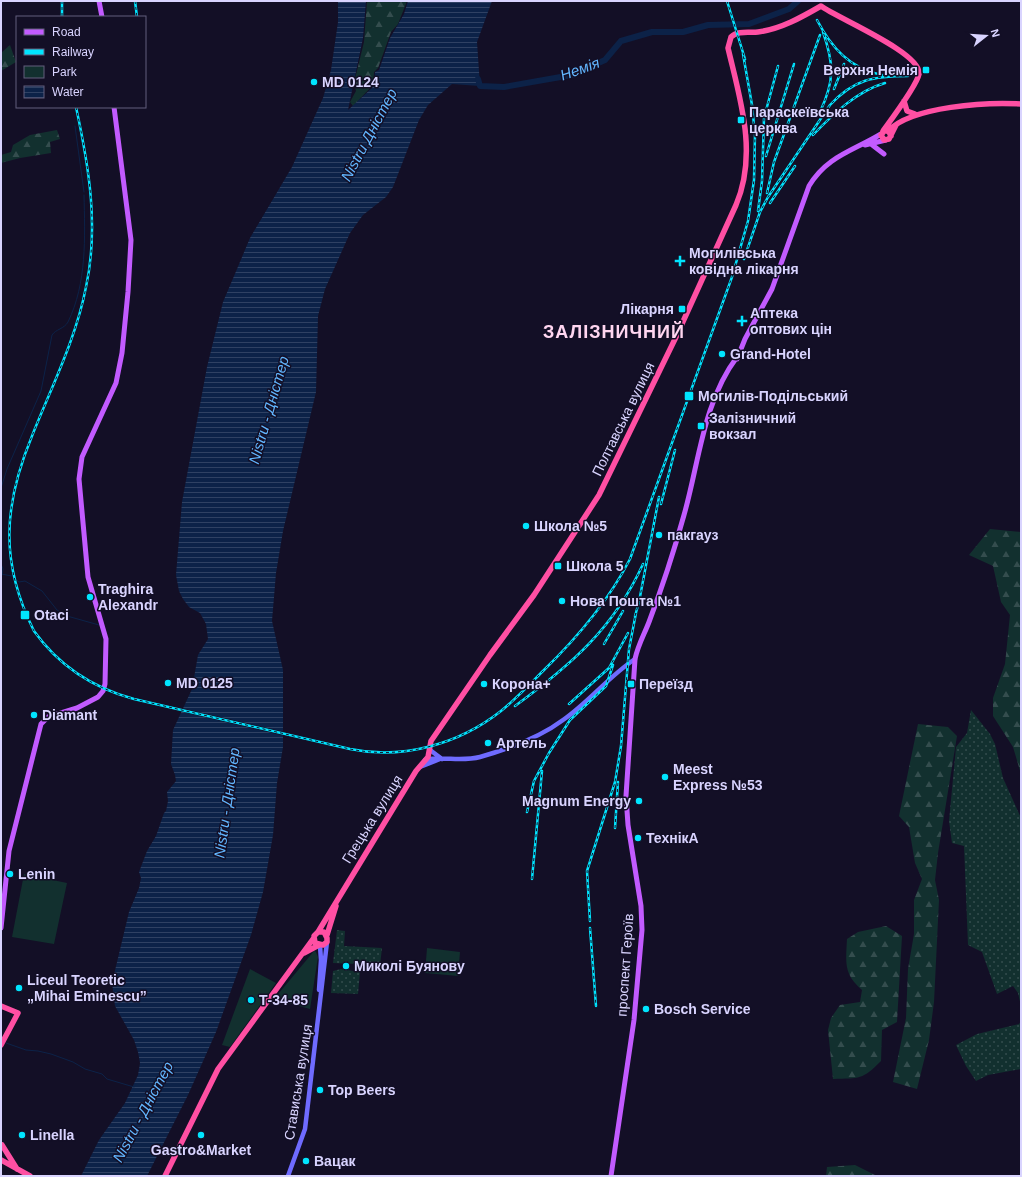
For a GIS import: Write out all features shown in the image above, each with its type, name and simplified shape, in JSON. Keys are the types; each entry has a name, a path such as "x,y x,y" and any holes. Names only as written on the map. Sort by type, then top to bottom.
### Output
{"highway":[{"path":"820,3 829,11 862,27 917,65 919,75 892,119 887,132 889,139 886,140"},
{"name":"Полтавська вулиця","path":"427,758 431,741 490,654 534,595 599,495 676,337 741,194 746,170 746,132 728,48 729,41 736,34 761,32 790,22 820,3"},
{"path":"904,101 907,111 915,114"},
{"path":"887,132 897,124 915,114 949,108 1005,103 1021,104"},
{"name":"Грецька вулиця","path":"318,932 427,758"},
{"name":"Грецька вулиця","path":"327,938 340,896"},
{"path":"165,1176 218,1069 318,932 324,932 327,938 320,945 304,953"},
{"path":"313,939 320,945"},
{"path":"1,1006 18,1013 1,1045"},
{"path":"2,1145 17,1169"},
{"path":"1,1160 30,1176"}],"main road":[{"path":"99,1 102,16"},
{"path":"1,928 9,852 39,729 48,717 87,703 102,693 106,679 106,639 88,577 79,472 83,454 116,383 122,353 128,292 131,240 114,108"},
{"path":"860,146 887,132"},
{"path":"860,146 886,140"},
{"path":"871,144 884,154"},
{"name":"проспект Героїв","path":"611,1176 634,1020 642,930 628,825 626,796 637,647 649,623 684,515 703,432 723,381 772,288 813,181 818,172 831,161 860,146"},
{"path":"427,758 458,760 478,758 531,739 563,720 617,672 635,659"},
{"path":"430,750 442,759"},
{"path":"420,767 442,759"},
{"name":"Стависька вулиця","path":"287,1176 305,1128 327,938"},
{"name":"Стависька вулиця","path":"287,1176 303,1124 319,993 321,960 320,945"}],"green space":[{"path":"367,1 407,1 398,24 391,32 378,68 374,72 373,85 353,106 350,102 356,91 354,83 364,42"},
{"path":"10,45 16,62 1,71 1,53"},
{"path":"57,130 60,139 50,142 51,153 1,163 1,155 11,152 13,145 30,135"},
{"path":"990,529 1021,532 1021,774 1013,747 993,716 993,698 1005,664 1010,615 1001,602 993,566 969,555"},
{"path":"971,710 990,734 995,744 1003,778 1021,818 1021,1006 1018,993 1013,986 997,994 982,952 968,945 964,846 952,843 949,821 956,747 967,733"},
{"path":"918,724 948,727 957,736 935,880 939,900 934,1002 929,1040 917,1089 893,1082 906,1018 908,969 914,934 914,900 922,879 915,863 909,827 899,816"},
{"path":"24,874 67,883 54,944 12,937"},
{"path":"886,926 902,936 897,1022 882,1030 881,1061 875,1067 860,1077 833,1079 828,1030 831,1018 840,1005 860,1002 862,990 852,979 847,967 847,939 858,932"},
{"path":"337,930 345,931 344,946 382,948 380,965 333,963"},
{"path":"427,948 460,952 458,976 425,973"},
{"path":"314,951 318,957 310,1009 277,1000 279,993"},
{"path":"250,969 276,983 230,1047 222,1045"},
{"path":"341,969 360,972 358,994 331,993 333,971"},
{"path":"1021,1021 1021,1069 988,1075 976,1081 966,1066 956,1045 977,1034 1019,1024"},
{"path":"855,1165 877,1176 826,1176 827,1167"}],"water":[{"path":"338,1 366,1 363,38 348,110 374,86 375,72 379,70 390,38 404,14 408,1 492,1 477,42 480,86 452,84 428,105 419,120 393,187 386,197 363,215 350,233 325,289 318,316 316,392 283,531 276,573 272,621 283,670 283,747 277,783 273,835 263,892 251,935 216,1032 188,1095 147,1176 81,1176 99,1140 125,1103 138,1075 140,1063 138,1052 134,1040 115,1006 112,983 129,912 139,888 141,878 139,872 166,811 168,801 167,792 176,781 171,764 173,730 192,689 198,655 208,639 206,624 200,613 189,607 183,599 179,591 176,575 182,502 207,367 223,302 250,238 292,167 323,98 331,70 338,22"}],"pier":[{"path":"181,708 285,732 285,736 179,711"}],"waterway":[{"name":"Немія","path":"478,79 480,86 504,87 572,75 605,60 621,41 652,32 683,32 708,25 749,24 789,9 798,1"},
{"path":"75,126 84,192"},
{"path":"1,488 7,469 41,391 52,335 68,322 79,292 84,260 84,195"},
{"path":"1,564 3,569 2,575"},
{"path":"1,574 12,576 19,582 25,581 42,591 57,610 67,616 99,625"},
{"path":"6,1043 26,1050 51,1054 73,1062 85,1069 102,1074 107,1079 134,1087"}],"railway":[{"path":"62,1 62,16"},
{"path":"135,1 137,16"},
{"path":"727,1 745,59"},
{"path":"817,20 822,30 835,48 851,62 860,68 882,75"},
{"path":"820,112 825,101 831,72 831,63 823,32"},
{"path":"767,193 774,162 820,35"},
{"path":"76,108 85,152 91,197 92,242 90,264 82,306 70,344 22,462 15,486 9,534 15,582 23,606 34,631 54,655 78,674 105,689 134,699 350,749 370,752 410,751 449,740 467,732 485,723 512,702 580,632 612,590 630,559 732,277 748,221 754,180 755,135 752,105 743,54"},
{"path":"766,156 794,64"},
{"path":"834,89 844,64"},
{"path":"758,211 762,181 764,118 778,66"},
{"path":"744,259 760,212 768,197 830,105 839,96 856,84 875,78 908,76"},
{"path":"813,135 837,111 855,97 885,83"},
{"path":"770,203 795,166"},
{"path":"661,504 675,450"},
{"path":"635,616 659,497"},
{"path":"515,706 555,676 589,644 619,607 643,564"},
{"path":"604,644 623,611"},
{"path":"590,921 587,871 615,782 621,746 629,649 636,613"},
{"path":"569,704 609,668 628,633"},
{"path":"527,812 534,781 549,753 570,720 606,686 613,665"},
{"path":"532,879 542,771"},
{"path":"615,828 618,782"},
{"path":"590,928 596,1006"}],"place":[{"name":"Верхня Немія","path":"926,70"},
{"name":"MD 0124","path":"314,82"},
{"name":"Параскеївська церква","path":"741,120"},
{"name":"Могилівська ковідна лікарня","path":"680,261"},
{"name":"Лікарня","path":"682,309"},
{"name":"Аптека оптових цін","path":"742,321"},
{"name":"Grand-Hotel","path":"722,354"},
{"name":"Могилів-Подільський","path":"689,396"},
{"name":"Залізничний вокзал","path":"701,426"},
{"name":"Школа №5","path":"526,526"},
{"name":"пакгауз","path":"659,535"},
{"name":"Школа 5","path":"558,566"},
{"name":"Traghira Alexandr","path":"90,597"},
{"name":"Нова Пошта №1","path":"562,601"},
{"name":"Otaci","path":"25,615"},
{"name":"MD 0125","path":"168,683"},
{"name":"Корона+","path":"484,684"},
{"name":"Переїзд","path":"631,684"},
{"name":"Diamant","path":"34,715"},
{"name":"Артель","path":"488,743"},
{"name":"Meest Express №53","path":"665,777"},
{"name":"Magnum Energy","path":"639,801"},
{"name":"ТехнікА","path":"638,838"},
{"name":"Lenin","path":"10,874"},
{"name":"Миколі Буянову","path":"346,966"},
{"name":"Liceul Teoretic „Mihai Eminescu”","path":"19,988"},
{"name":"Т-34-85","path":"251,1000"},
{"name":"Bosch Service","path":"646,1009"},
{"name":"Top Beers","path":"320,1090"},
{"name":"Linella","path":"22,1135"},
{"name":"Gastro&Market","path":"201,1135"},
{"name":"Вацак","path":"306,1161"}],"district":[{"name":"ЗАЛІЗНИЧНИЙ","path":"614,332"}],"water label":[{"name":"Nistru Дністер","path":"369,135"},
{"name":"Nistru - Дністер","path":"269,410"},
{"name":"Nistru - Дністер","path":"227,803"},
{"name":"Nistru - Дністер","path":"143,1112"}]}
